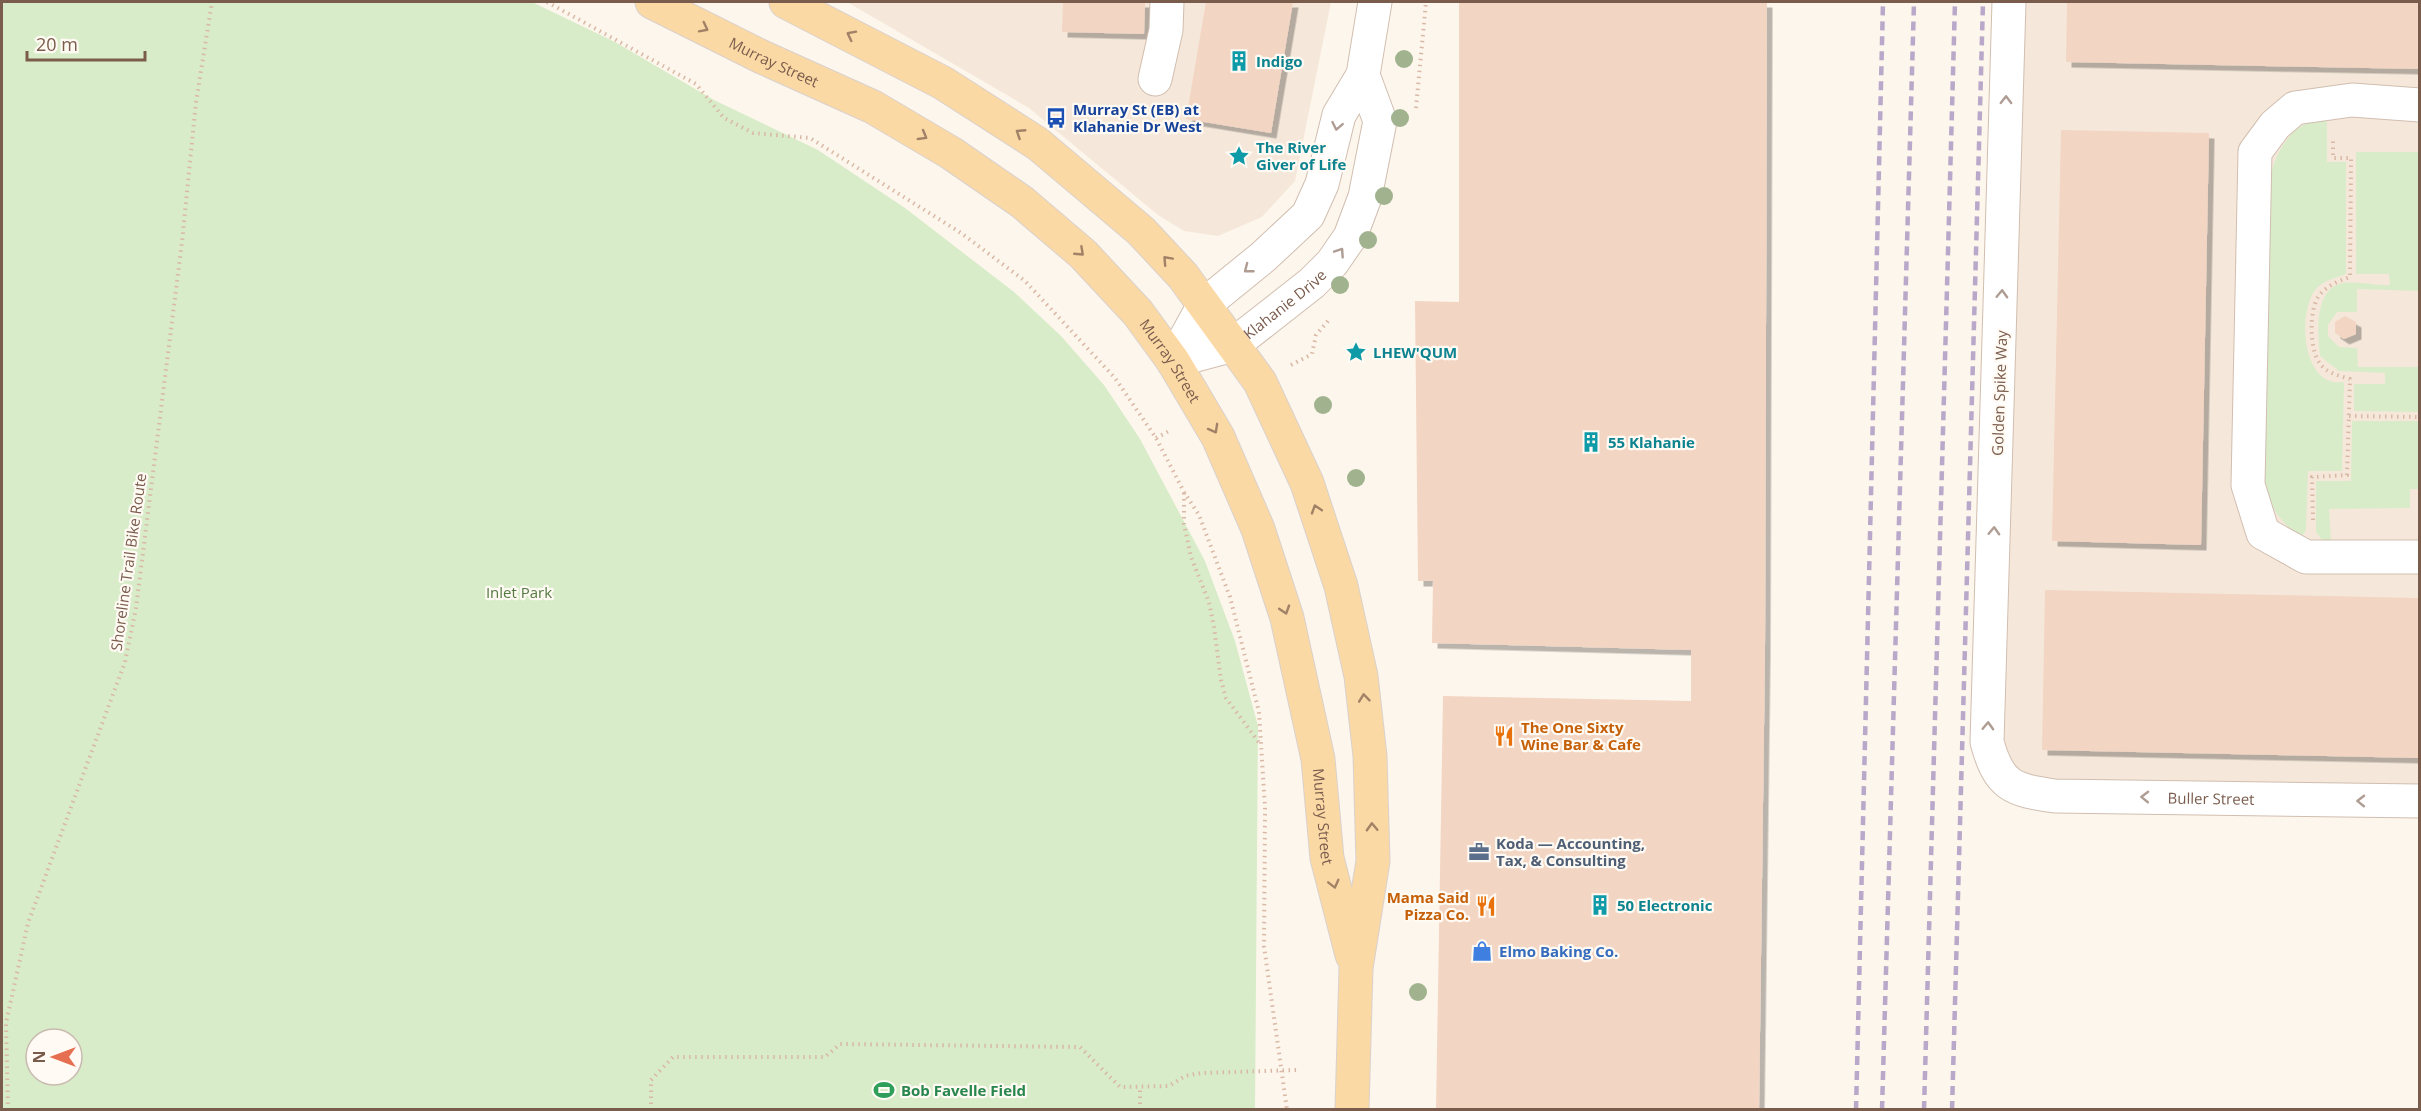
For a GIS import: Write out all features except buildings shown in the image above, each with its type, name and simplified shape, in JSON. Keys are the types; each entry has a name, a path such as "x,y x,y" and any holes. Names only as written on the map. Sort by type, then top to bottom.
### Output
{"main road":[{"name":"Murray Street","path":"652,2 762,57 873,107 951,153 1022,202 1083,254 1138,313 1173,361 1218,437 1258,529 1287,618 1318,759 1327,858 1356,968"},
{"name":"Murray Street","path":"786,2 943,83 1038,144 1141,231 1183,276 1260,382 1307,483 1341,586 1361,676 1370,756 1373,861 1356,968 1352,1110"}],"street":[{"path":"1155,79 1166,30 1167,2"},
{"name":"Klahanie Drive","path":"1173,361 1204,305 1263,257 1308,215 1322,184 1339,115 1363,75 1375,2"},
{"name":"Golden Spike Way","path":"2004,781 1993,762 1987,742 2009,2"},
{"name":"Klahanie Drive","path":"1173,361 1233,345 1312,283 1332,263 1350,237 1365,197 1380,121 1363,75"},
{"path":"2420,105 2352,100 2295,108 2276,125 2255,152 2248,485 2263,532 2306,557 2420,557"},
{"name":"Buller Street","path":"2004,781 2025,792 2055,796 2420,801"}],"path":[{"name":"Shoreline Trail Bike Route","path":"8,1110 6,1023 28,923 125,662 136,608 182,242 196,102 212,2"},
{"path":"547,2 696,84 724,118 753,133 810,138 961,233 1026,280 1115,378 1156,438 1184,492 1199,515 1230,597 1256,697 1262,746 1265,808 1264,946 1287,1110"},
{"path":"2313,557 2312,477 2347,475 2350,379 2335,375 2320,364 2312,345 2312,318 2318,297 2333,283 2350,277 2351,158 2333,158 2333,101"},
{"path":"1298,362 1312,354 1316,336 1333,314"},
{"path":"2349,416 2420,417"},
{"path":"1156,438 1169,430"},
{"path":"1184,492 1184,524 1191,557 1209,602 1226,698 1262,746"},
{"path":"651,1110 651,1080 673,1057 825,1057 840,1044 1080,1047 1120,1087 1169,1086 1193,1073 1298,1070"},
{"path":"1140,1087 1140,1110"}],"shaded area":[{"path":"847,2 1331,2 1295,181 1262,217 1218,236 1184,231 1158,215 1029,108"},
{"path":"2024,2 2419,2 2419,785 2000,781"}],"green space":[{"name":"Inlet Park","path":"2,2 532,2 615,42 714,100 818,150 905,208 1014,292 1061,336 1104,385 1140,439 1205,561 1235,641 1258,726 1255,1109 2,1109"},
{"path":"2324,118 2327,122 2327,162 2346,162 2346,274 2326,281 2316,289 2307,310 2305,324 2308,353 2313,365 2320,375 2332,382 2344,382 2342,471 2308,471 2306,530 2301,537 2278,515 2264,485 2269,181 2276,159 2287,140 2302,126"},
{"path":"2356,152 2419,152 2419,291 2357,289 2357,312 2337,312 2328,325 2328,336 2339,347 2357,348 2358,367 2419,367 2419,412 2354,411 2354,384 2385,384 2385,373 2339,371 2320,356 2318,325 2326,294 2333,287 2343,283 2390,285 2389,274 2356,274"},
{"path":"2352,421 2419,421 2419,489 2410,489 2410,508 2329,509 2331,541 2323,541 2316,532 2316,481 2351,481"}],"railway":[{"path":"1856,1110 1883,2"},
{"path":"1882,1110 1914,2"},
{"path":"1924,1110 1955,2"},
{"path":"1952,1110 1983,2"}],"place":[{"name":"Indigo","path":"1239,61"},
{"name":"Murray St (EB) at Klahanie Dr West","path":"1056,118"},
{"name":"The River Giver of Life","path":"1239,156"},
{"name":"LHEW'QUM","path":"1356,352"},
{"name":"55 Klahanie","path":"1591,442"},
{"name":"The One Sixty Wine Bar & Cafe","path":"1504,736"},
{"name":"Koda — Accounting, Tax, & Consulting","path":"1479,852"},
{"name":"50 Electronic","path":"1600,905"},
{"name":"Mama Said Pizza Co.","path":"1486,906"},
{"name":"Elmo Baking Co.","path":"1482,951"},
{"name":"Bob Favelle Field","path":"884,1090"}]}
